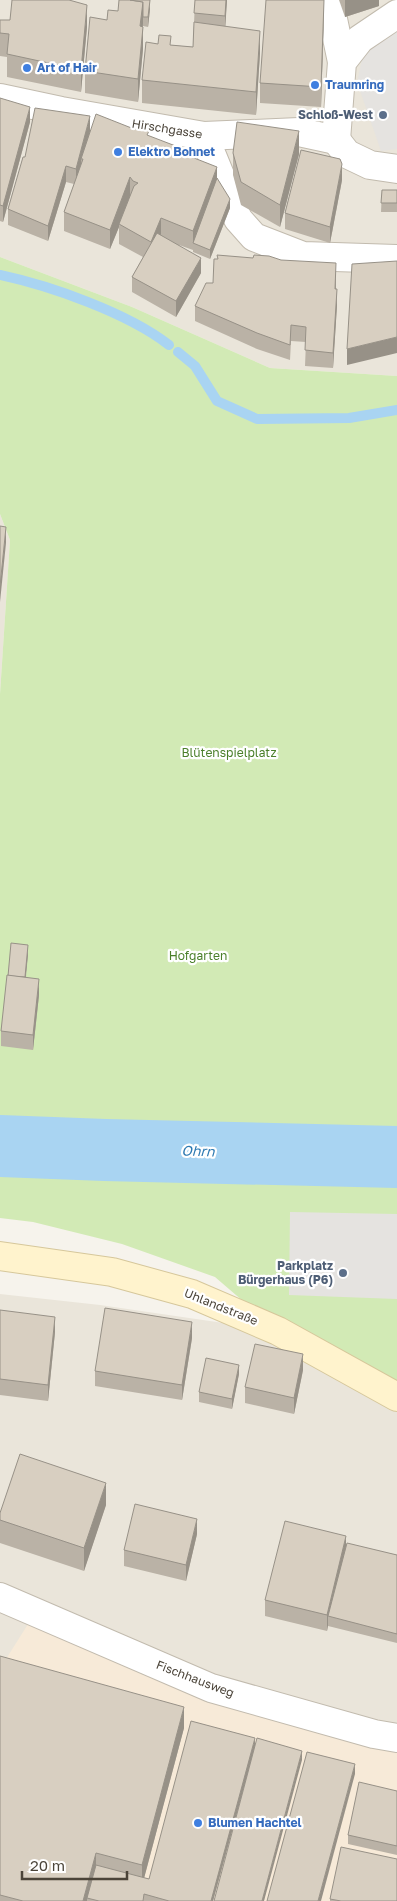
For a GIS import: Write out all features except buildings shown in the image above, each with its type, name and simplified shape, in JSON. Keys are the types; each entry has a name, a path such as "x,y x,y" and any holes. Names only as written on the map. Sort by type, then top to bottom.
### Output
{"main road":[{"name":"Uhlandstraße","path":"0,1256 112,1272 192,1294 278,1331 397,1397"}],"street":[{"path":"329,0 342,62 336,140 347,154 370,165 397,169"},
{"path":"342,62 360,39 397,14"},
{"name":"Hirschgasse","path":"0,98 61,111 204,136 299,132 336,140"},
{"path":"204,136 238,219 254,237 303,256 397,259"},
{"name":"Fischhausweg","path":"0,1597 211,1688 374,1734 397,1738"}],"shaded area":[{"path":"0,0 397,0 397,376 270,368 132,307 0,257"},
{"name":"Schloß-West","path":"397,25 397,149 381,151 357,82 362,59 387,31"},
{"path":"0,514 10,540 0,694"},
{"name":"Parkplatz Bürgerhaus (P6)","path":"290,1212 397,1214 397,1299 289,1295"},
{"path":"0,1294 100,1305 278,1331 397,1397 397,1901 0,1901"},
{"name":"Blumen Hachtel","path":"30,1621 397,1745 397,1901 0,1901 0,1659 6,1659"}],"green space":[{"name":"Hofgarten","path":"0,257 132,307 270,368 397,376 397,1397 278,1331 215,1277 122,1244 33,1222 0,1218 0,694 10,540 0,514"}],"waterway":[{"path":"0,275 42,286 88,302 132,322 169,345"},
{"path":"178,352 195,366 217,401 257,419 349,418 397,410"},
{"name":"Ohrn","path":"0,1146 397,1157"}],"place":[{"name":"Art of Hair","path":"27,68"},
{"name":"Traumring","path":"315,85"},
{"name":"Schloß-West","path":"383,115"},
{"name":"Elektro Bohnet","path":"118,152"},
{"name":"Parkplatz Bürgerhaus (P6)","path":"343,1273"},
{"name":"Blumen Hachtel","path":"198,1823"}],"park label":[{"name":"Blütenspielplatz","path":"229,753"}]}
